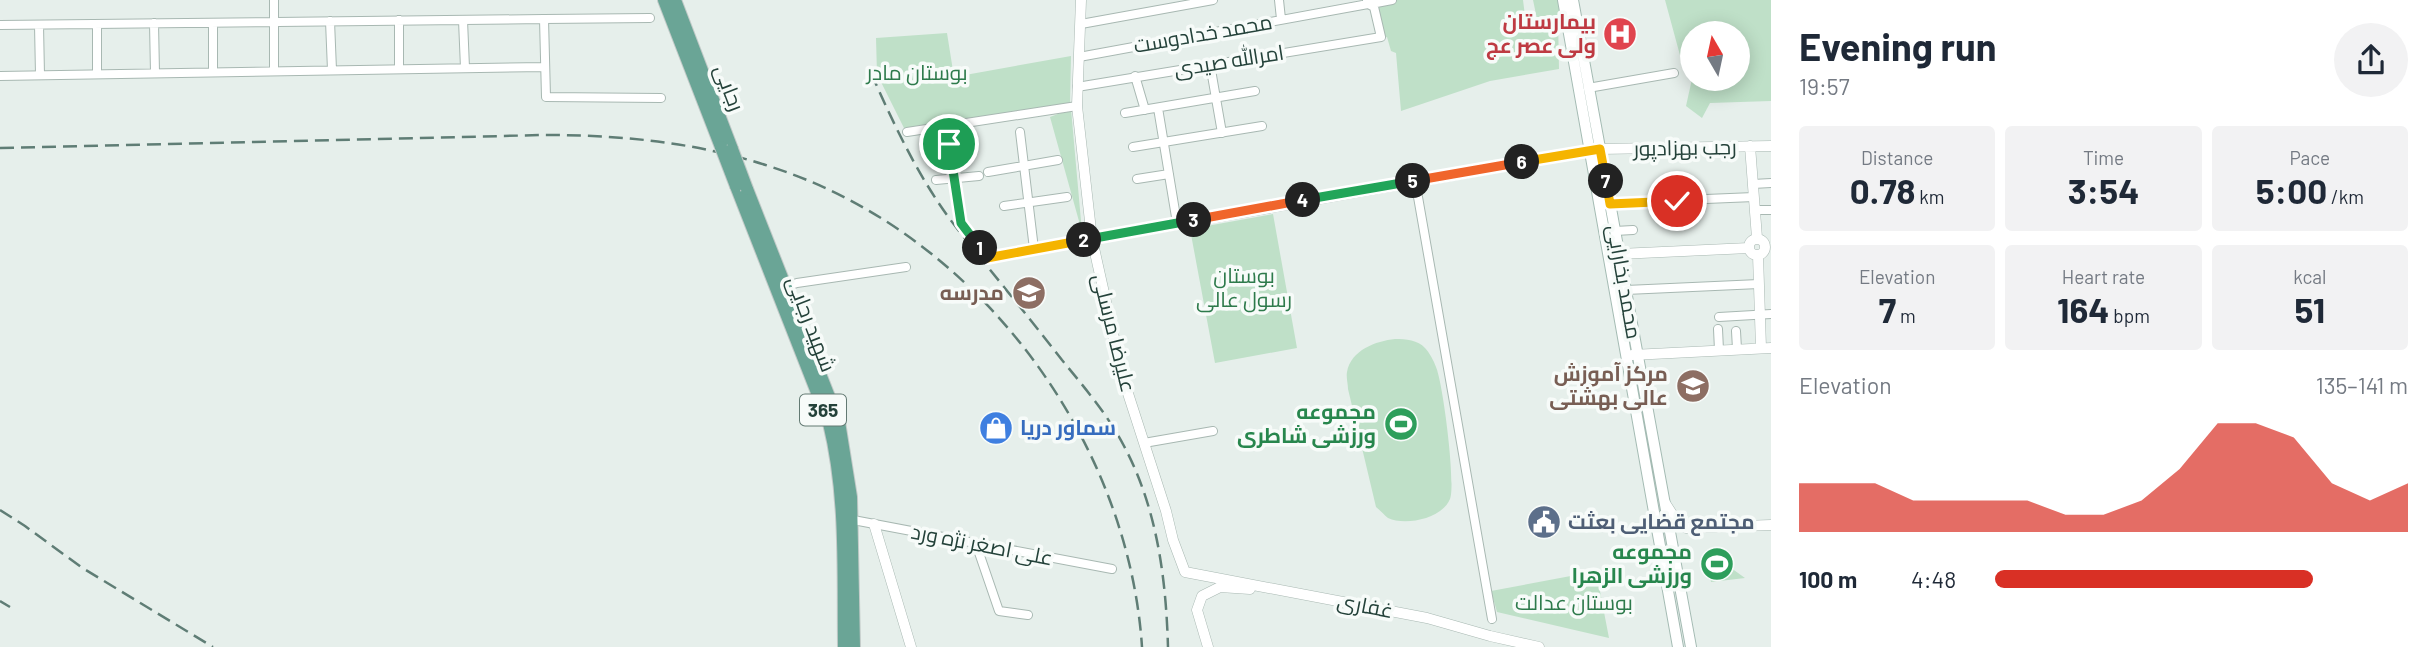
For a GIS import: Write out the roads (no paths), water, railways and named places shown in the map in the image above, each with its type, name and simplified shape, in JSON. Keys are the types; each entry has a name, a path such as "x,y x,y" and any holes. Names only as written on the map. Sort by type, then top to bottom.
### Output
{"main road":[{"name":"رجایی","path":"664,0 742,188"},
{"name":"رجایی","path":"675,0 726,148"},
{"name":"محمد بخارایی","path":"1563,0 1588,88 1594,150 1610,204 1626,290 1631,355 1665,503 1691,647"},
{"name":"محمد بخارایی","path":"1573,0 1579,63 1631,355 1678,647"},
{"name":"شهید رجایی","path":"742,188 839,422 851,498 847,519 844,647"},
{"name":"شهید رجایی","path":"742,188 829,423 847,519 854,647"}],"street":[{"path":"274,0 274,71"},
{"name":"علیرضا مرسلی","path":"1082,0 1077,106 1092,239 1123,378 1182,568 1188,574"},
{"path":"1081,24 1213,0"},
{"path":"1279,0 1282,19"},
{"name":"محمد خدادوست","path":"1079,57 1392,0"},
{"name":"امرالله صیدی","path":"1077,87 1381,37 1374,6 1369,3"},
{"path":"0,25 650,18"},
{"path":"544,19 546,97 661,98"},
{"path":"399,69 400,20"},
{"path":"463,20 465,68"},
{"path":"330,21 332,70"},
{"path":"154,23 155,73"},
{"path":"212,23 213,72"},
{"path":"97,24 97,74"},
{"path":"39,25 40,75"},
{"path":"1210,64 1222,133"},
{"path":"0,76 545,67"},
{"path":"1588,88 1674,73"},
{"path":"1135,76 1145,110"},
{"path":"1125,113 1255,91"},
{"path":"907,132 1077,106"},
{"path":"1158,108 1177,223"},
{"path":"1133,147 1262,125"},
{"path":"1020,132 1034,249"},
{"path":"949,144 961,223 987,258"},
{"path":"1750,146 1757,239"},
{"name":"رجب بهزادپور","path":"987,258 1594,150 1771,146"},
{"path":"988,172 1058,160"},
{"path":"1138,179 1169,174"},
{"path":"936,180 979,176"},
{"path":"1753,184 1771,183"},
{"path":"1004,206 1067,197"},
{"path":"1418,197 1492,619"},
{"path":"1610,204 1754,197"},
{"path":"1755,210 1771,210"},
{"path":"1615,231 1633,230"},
{"path":"1757,239 1768,247 1758,255 1753,254 1749,248 1752,240 1757,239"},
{"path":"1619,254 1749,248"},
{"path":"1631,355 1766,348 1760,314 1758,255"},
{"path":"785,287 906,267"},
{"path":"1626,290 1771,285"},
{"path":"1719,317 1771,314"},
{"path":"1717,329 1719,350"},
{"path":"1736,331 1737,349"},
{"path":"1144,443 1213,431"},
{"path":"1665,503 1674,517 1686,528 1771,525"},
{"name":"علی اصغر نژه ورد","path":"847,519 1112,569"},
{"path":"874,524 911,647"},
{"path":"976,544 999,611 1028,615"},
{"name":"غفاری","path":"1188,574 1427,618 1539,647"},
{"path":"1208,647 1197,610 1199,600 1208,591 1220,587 1287,591"}],"railway":[{"path":"871,73 910,155 945,213 1095,402 1124,446 1145,494 1158,544 1168,647"},
{"path":"0,148 578,135 645,140 710,150 743,158 807,180 874,214 936,257 991,309 1039,368 1079,432 1110,501 1131,573 1142,647"},
{"path":"0,510 81,567 213,647"},
{"path":"0,601 10,607"}],"place":[{"name":"بیمارستان ولی عصر عج","path":"1620,34"},
{"name":"مدرسه","path":"1029,293"},
{"name":"مرکز آموزش عالی بهشتی","path":"1693,386"},
{"name":"مجموعه ورزشی شاطری","path":"1401,424"},
{"name":"سماور دریا","path":"996,428"},
{"name":"مجتمع قضایی بعثت","path":"1544,522"},
{"name":"مجموعه ورزشی الزهرا","path":"1717,564"}],"park label":[{"name":"بوستان مادر","path":"917,73"},
{"name":"بوستان رسول عالی","path":"1244,288"},
{"name":"بوستان عدالت","path":"1574,603"}]}
